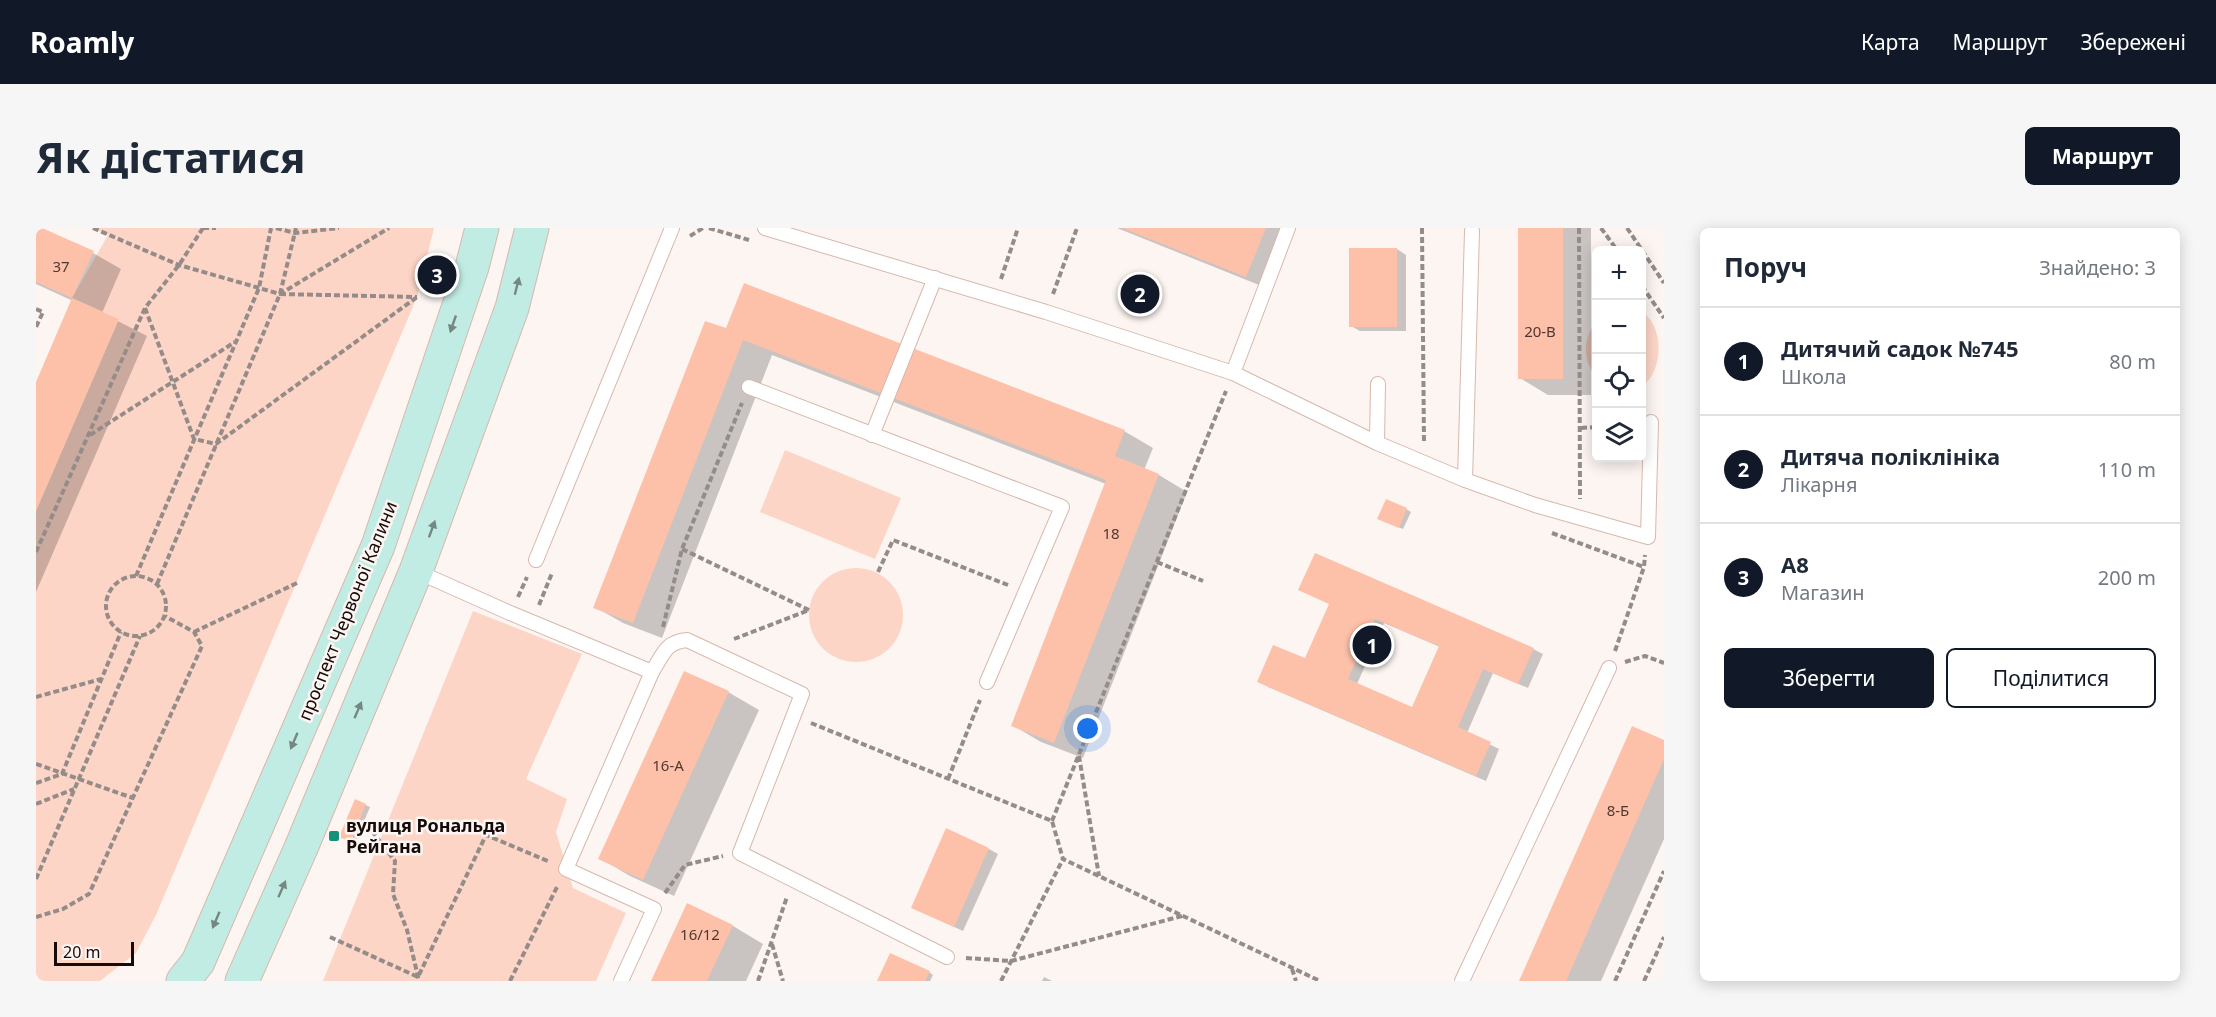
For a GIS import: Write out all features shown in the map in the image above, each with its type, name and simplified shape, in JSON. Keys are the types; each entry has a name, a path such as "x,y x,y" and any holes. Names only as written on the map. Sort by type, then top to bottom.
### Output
{"main road":[{"name":"проспект Червоної Калини","path":"183,981 198,962 378,546 472,267 482,228"},
{"path":"242,981 301,848 416,571 512,308 532,228"}],"lane":[{"path":"536,560 672,228"},
{"path":"765,228 1046,312 1233,373 1377,443 1465,480 1535,505 1648,537 1651,422"},
{"path":"1233,373 1288,228"},
{"path":"1465,480 1472,231"},
{"path":"872,435 935,278"},
{"path":"1377,443 1378,384"},
{"path":"749,387 1062,507 987,682"},
{"path":"416,571 652,672"},
{"path":"621,981 654,909 566,869 652,672 669,645 687,640 802,694 740,853 947,957"},
{"path":"1462,981 1609,668"}],"path":[{"path":"93,228 180,265 280,294 417,297 216,444 194,439"},
{"path":"36,552 146,308 180,265 203,228 216,228"},
{"path":"136,576 259,288 271,228"},
{"path":"276,228 296,230 339,228"},
{"path":"280,294 389,228"},
{"path":"709,228 753,241"},
{"path":"996,297 1018,228"},
{"path":"1046,312 1077,228"},
{"path":"1422,228 1425,463"},
{"path":"1578,228 1580,518"},
{"path":"1601,228 1614,246"},
{"path":"1627,228 1664,283"},
{"path":"157,584 280,294 296,230"},
{"path":"1646,293 1664,318"},
{"path":"146,308 194,439"},
{"path":"36,309 43,312 36,327"},
{"path":"88,436 236,342"},
{"path":"1001,981 1063,859 1052,821 1233,373"},
{"path":"652,672 682,549 749,387"},
{"path":"1215,387 1237,395"},
{"path":"1581,428 1592,427"},
{"path":"1542,528 1572,542 1644,567"},
{"path":"1609,668 1644,567 1648,537"},
{"path":"878,572 893,540 1025,592"},
{"path":"682,549 809,610 708,649"},
{"path":"510,613 536,560"},
{"path":"1156,562 1203,581"},
{"path":"136,576 150,579 157,584 165,599 165,616 155,629 140,636 121,632 113,627 105,608 110,590 117,582 136,576"},
{"path":"194,632 297,583"},
{"path":"36,917 63,909 88,894 202,646 194,632 165,616"},
{"path":"36,783 62,774 121,632"},
{"path":"36,879 140,636"},
{"path":"1609,668 1645,656 1664,663"},
{"path":"36,696 102,679"},
{"path":"948,779 987,682"},
{"path":"794,716 1052,821"},
{"path":"1079,754 1099,876"},
{"path":"36,764 133,798"},
{"path":"36,804 75,789"},
{"path":"372,831 395,861 393,894 407,930 418,979"},
{"path":"418,979 486,835 566,869 510,981"},
{"path":"654,909 685,865 740,853"},
{"path":"1063,859 1320,981"},
{"path":"1615,981 1662,880 1664,871"},
{"path":"758,981 793,879"},
{"path":"947,957 1011,961 1182,916"},
{"path":"330,937 418,979"},
{"path":"1644,981 1664,937"},
{"path":"772,942 783,981"},
{"path":"1292,969 1296,981"}],"shaded area":[{"path":"93,228 434,228 417,297 156,915 136,953 100,981 36,981 36,511 119,319 72,298 108,235"},
{"path":"1646,315 1654,327 1658,349 1654,370 1646,382"},
{"path":"1592,328 1592,371 1586,356"},
{"path":"785,450 901,498 875,559 760,512"},
{"path":"856,568 874,572 889,582 899,597 903,615 899,633 889,648 874,658 856,662 838,658 823,648 813,633 809,615 813,597 823,582 838,572"},
{"path":"473,611 582,654 526,779 567,799 556,832 573,888 626,913 596,981 323,981"}],"building":[{"path":"36,228 42,228 94,251 72,298 36,282"},
{"path":"1122,228 1266,228 1246,277"},
{"path":"1518,228 1563,228 1563,379 1518,379"},
{"path":"1349,248 1397,248 1397,327 1349,327"},
{"path":"744,283 1125,430 1115,456 1159,474 1054,743 1011,726 1106,480 743,340 633,623 593,608 705,321 726,328"},
{"path":"72,298 119,319 36,511 36,382"},
{"path":"1386,499 1407,508 1399,528 1377,519"},
{"path":"1315,553 1534,648 1518,684 1483,669 1458,727 1491,742 1476,776 1257,682 1273,645 1305,658 1329,604 1298,590","holes":["1375,619 1439,646 1412,707 1348,679"]},
{"path":"684,671 729,691 643,880 598,859"},
{"path":"1632,726 1664,740 1664,759 1566,981 1519,981"},
{"path":"355,799 366,804 351,842 339,837"},
{"path":"946,828 989,848 954,927 911,908"},
{"path":"687,903 733,925 707,981 651,981"},
{"path":"890,953 930,971 925,981 877,981"}],"place":[{"name":"А8","path":"437,275"},
{"name":"Дитяча поліклініка","path":"1140,294"},
{"name":"Дитячий садок №745","path":"1372,645"},
{"name":"вулиця Рональда Рейгана","path":"334,836"}]}
